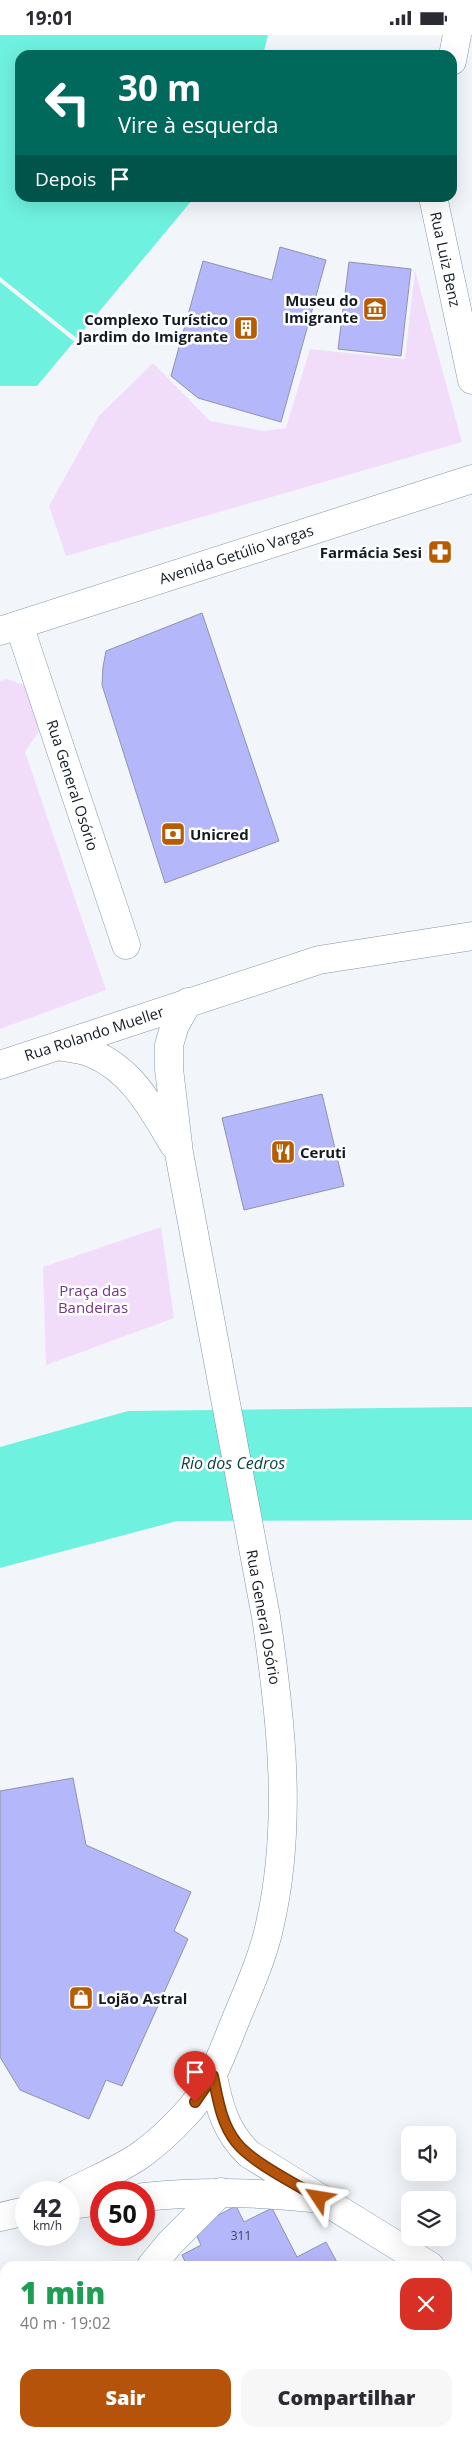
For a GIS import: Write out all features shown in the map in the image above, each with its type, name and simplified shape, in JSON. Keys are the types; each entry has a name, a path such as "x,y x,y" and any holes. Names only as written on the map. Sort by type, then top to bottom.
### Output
{"main road":[{"path":"454,50 457,35"},
{"name":"Rua Luiz Benz","path":"434,202 472,380"},
{"name":"Avenida Getúlio Vargas","path":"10,628 472,479"},
{"name":"Rua General Osório","path":"10,628 126,945"},
{"name":"Rua Rolando Mueller","path":"0,1065 320,960 472,936"},
{"name":"Rua General Osório","path":"80,2187 142,2154 186,2115 213,2076 251,1982 268,1933 282,1833 282,1753 277,1693 266,1617 179,1153 169,1069 169,1045 176,1025 188,1002"},
{"name":"Rua General Osório","path":"56,1046 90,1052 116,1067 138,1088 179,1153"},
{"path":"213,2076 220,2111 236,2141 249,2154 422,2261"},
{"path":"155,2196 221,2192 264,2193 319,2198"},
{"path":"154,2261 221,2192"},
{"path":"0,2217 15,2214"}],"green space":[{"path":"415,270 462,442 66,556 49,506 99,416 153,363 210,421 264,431 286,428 310,349 405,359"},
{"path":"7,679 32,688 45,722 25,752 106,990 0,1029 0,681"},
{"name":"Praça das Bandeiras","path":"161,1227 174,1318 46,1365 43,1267"}],"water":[{"path":"0,35 268,35 264,50 15,50 15,202 191,202 37,386 0,386"},
{"name":"Rio dos Cedros","path":"472,1407 472,1520 177,1521 0,1568 0,1447 128,1411"}],"pier":[{"path":"0,277 79,340 76,343 0,282"}],"building":[{"name":"Complexo Turístico Jardim do Imigrante","path":"280,247 326,260 281,422 198,398 171,376 203,261 272,280"},
{"name":"Museu do Imigrante","path":"349,262 411,269 401,356 338,349"},
{"path":"202,613 279,841 165,883 102,685 103,667 106,651"},
{"name":"Ceruti","path":"322,1094 344,1186 244,1210 222,1118"},
{"name":"Lojão Astral","path":"73,1778 86,1845 191,1892 174,1931 188,1939 122,2086 106,2080 89,2119 20,2090 0,2057 0,1791"},
{"path":"236,2206 244,2222 272,2208 297,2257 326,2242 336,2261 185,2261 182,2255 201,2245 193,2228"}],"place":[{"name":"Museu do Imigrante","path":"375,309"},
{"name":"Complexo Turístico Jardim do Imigrante","path":"246,328"},
{"name":"Farmácia Sesi","path":"440,552"},
{"name":"Unicred","path":"173,834"},
{"name":"Ceruti","path":"283,1152"},
{"name":"Lojão Astral","path":"81,1998"}],"route":[{"path":"195,2102 213,2076 220,2111 236,2141 249,2154 319,2198"}]}
